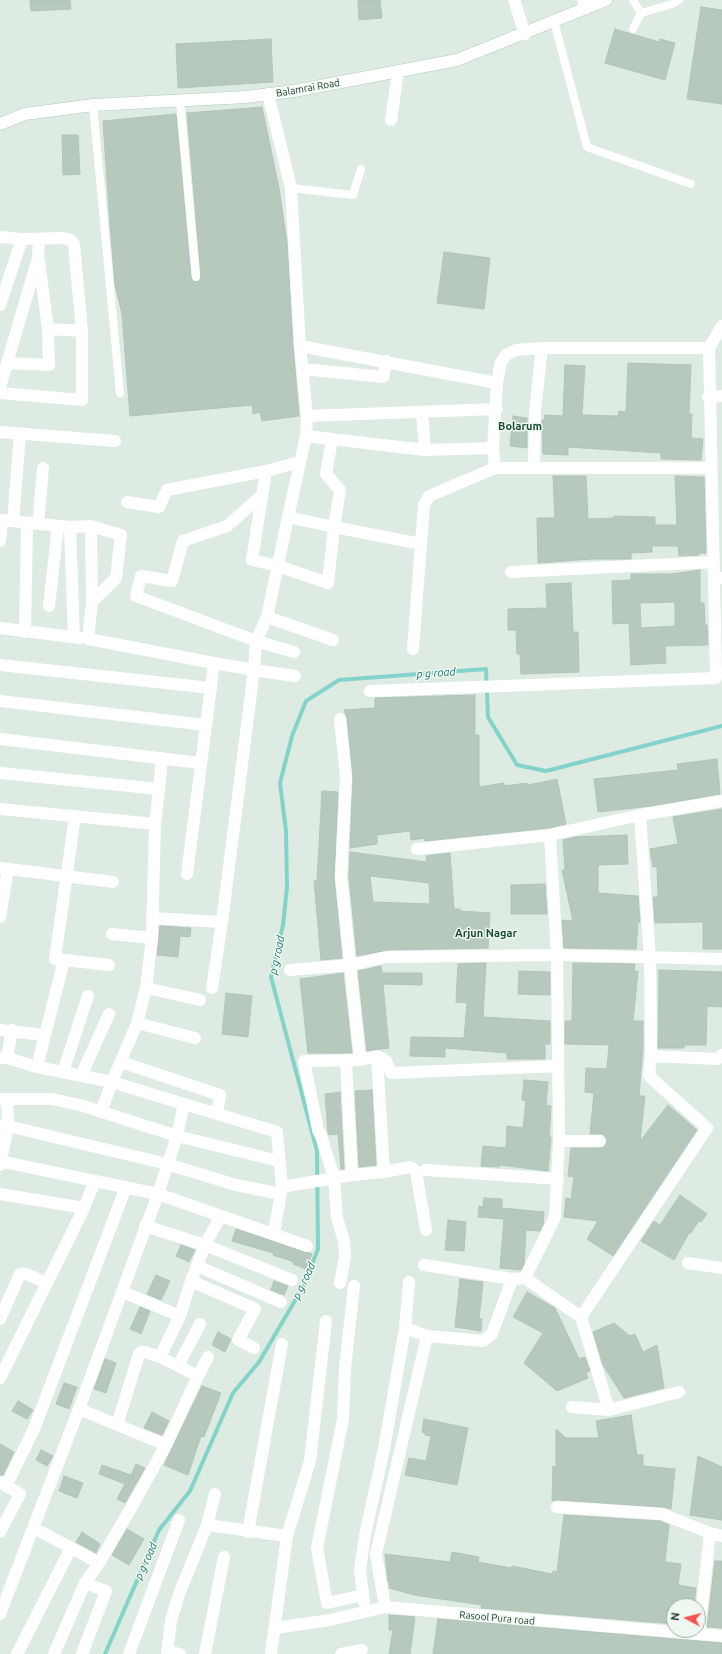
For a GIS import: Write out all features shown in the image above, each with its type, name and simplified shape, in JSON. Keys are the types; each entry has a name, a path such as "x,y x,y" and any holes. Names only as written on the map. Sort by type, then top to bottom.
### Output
{"street":[{"path":"514,0 525,34"},
{"name":"Balamrai Road","path":"0,124 25,114 93,105 180,101 268,94 398,72 457,60 525,34 554,21 584,4 606,0"},
{"path":"392,120 398,72"},
{"path":"212,988 222,922 254,670 256,641 267,617 306,436 308,416 300,346 291,188 268,94"},
{"path":"0,237 22,239 66,239 74,244 82,331 82,400 0,393"},
{"path":"0,305 22,239"},
{"path":"7,363 50,365 48,330 38,258 39,239"},
{"path":"0,387 38,258"},
{"path":"370,690 716,678 719,647 718,578 714,562 708,396 709,348 722,326"},
{"path":"48,330 82,331"},
{"path":"300,346 497,383"},
{"path":"495,468 493,448 497,409 497,383 501,362 506,355 516,350 542,348 709,348"},
{"path":"534,467 535,411 542,348"},
{"path":"303,370 383,377 386,361"},
{"path":"708,396 722,396"},
{"path":"308,416 497,409"},
{"path":"422,412 425,450"},
{"path":"0,432 115,441"},
{"path":"13,521 20,434"},
{"path":"306,436 425,450 493,448"},
{"path":"266,471 252,560 278,566 328,583 334,527 340,490 326,474 332,439"},
{"path":"127,502 159,507 167,490 266,471 300,462"},
{"path":"25,632 32,523 42,468"},
{"path":"413,649 424,505 429,496 495,468 711,468"},
{"path":"261,496 227,526 183,540 172,581 141,576 136,596 256,641 294,652"},
{"path":"288,518 421,544"},
{"path":"0,520 70,527 91,526 121,535 116,578 92,602"},
{"path":"0,541 2,521 13,521"},
{"path":"49,606 58,526"},
{"path":"88,639 92,602 91,526"},
{"path":"70,527 74,637"},
{"path":"511,572 714,562"},
{"path":"267,617 333,640"},
{"path":"0,628 88,639 214,663 295,676"},
{"path":"187,874 214,663"},
{"path":"0,665 211,688"},
{"path":"0,701 206,725"},
{"path":"340,718 346,777 341,878 360,1060"},
{"path":"0,739 200,763"},
{"path":"101,1112 137,1023 146,988 152,938 155,824 162,758"},
{"path":"0,773 159,789"},
{"path":"417,849 550,836 640,814 722,801"},
{"path":"0,809 155,824"},
{"path":"581,1317 707,1128 649,1076 651,1056 650,959 640,814"},
{"path":"75,816 55,959 109,966"},
{"path":"525,1278 555,1217 558,1179 557,955 550,836"},
{"path":"0,917 4,868 113,882"},
{"path":"152,918 222,922"},
{"path":"112,934 152,938"},
{"path":"290,970 350,965 387,957 557,955 650,959 722,959"},
{"path":"37,1067 64,960"},
{"path":"146,988 200,1000"},
{"path":"63,1072 88,996"},
{"path":"81,1076 109,1014"},
{"path":"137,1023 195,1038"},
{"path":"0,1030 12,1030 45,1035"},
{"path":"12,1030 4,1058 37,1067 112,1082 277,1132 282,1190 274,1233"},
{"path":"651,1056 717,1058 722,1055"},
{"path":"340,1283 345,1257 344,1241 337,1218 333,1178 322,1136 318,1130 304,1061 360,1060 377,1056 386,1061 390,1073 558,1066"},
{"path":"377,1056 384,1172"},
{"path":"346,1060 352,1175"},
{"path":"121,1062 220,1095 217,1114"},
{"path":"279,1161 177,1136 101,1112 52,1099 3,1099 4,1126 0,1162 158,1194 220,1217 274,1233 307,1246"},
{"path":"0,1614 123,1292 177,1136 184,1104"},
{"path":"4,1126 167,1164 236,1185 282,1190 300,1184 333,1178 384,1172 410,1167 416,1170 426,1230"},
{"path":"559,1141 600,1141"},
{"path":"426,1170 558,1179"},
{"path":"0,1378 84,1208 95,1181"},
{"path":"0,1532 20,1494 3,1484 34,1429 126,1187"},
{"path":"0,1194 84,1208"},
{"path":"160,1357 180,1316 190,1281 205,1245 220,1217"},
{"path":"145,1226 205,1245 292,1280"},
{"path":"688,1263 722,1268"},
{"path":"424,1265 512,1279 525,1278 581,1317 609,1410"},
{"path":"197,1266 281,1302"},
{"path":"0,1319 20,1274 26,1274 47,1283"},
{"path":"405,1328 427,1336 483,1341 492,1334 512,1279"},
{"path":"190,1281 255,1309 238,1340 254,1348"},
{"path":"365,1611 360,1570 365,1535 384,1448 405,1328 409,1282"},
{"path":"354,1286 345,1368 343,1419 317,1548 327,1603 363,1595"},
{"path":"123,1292 180,1316"},
{"path":"272,1654 274,1628 287,1536 310,1461 326,1321"},
{"path":"178,1366 200,1324"},
{"path":"385,1607 376,1554 427,1336"},
{"path":"248,1532 282,1344"},
{"path":"117,1425 139,1354 141,1352 160,1357 198,1376"},
{"path":"54,1654 85,1583 99,1562 166,1445 208,1357"},
{"path":"572,1407 609,1410 679,1392"},
{"path":"79,1409 166,1445"},
{"path":"180,1654 167,1653 171,1620 180,1592 207,1525 215,1494"},
{"path":"557,1507 662,1514 710,1533 722,1536"},
{"path":"129,1654 179,1520"},
{"path":"207,1525 248,1532 287,1536"},
{"path":"34,1528 99,1562"},
{"path":"703,1598 710,1533"},
{"path":"17,1654 71,1548"},
{"path":"205,1654 224,1557"},
{"path":"82,1654 106,1591 85,1583"},
{"name":"Rasool Pura road","path":"274,1628 330,1620 385,1607 459,1615 666,1631"},
{"name":"Rasool Pura road","path":"706,1634 722,1636"},
{"path":"341,1654 362,1650"}],"lane":[{"path":"633,0 641,13"},
{"path":"633,29 641,13 672,4 679,0"},
{"path":"554,21 587,147 691,184"},
{"path":"180,101 196,277"},
{"path":"93,105 120,393"},
{"path":"291,188 353,195 361,169"}],"building":[{"path":"30,0 70,0 71,9 31,11"},
{"path":"358,0 380,0 382,18 359,20"},
{"path":"701,7 722,10 722,104 687,99"},
{"path":"615,29 659,42 660,39 675,43 665,80 605,63"},
{"path":"271,39 273,82 178,88 176,44"},
{"path":"262,107 279,188 287,243 299,416 262,421 260,412 253,414 252,405 130,416 122,314 115,285 103,121 176,114 191,278 196,282 199,281 201,276 187,113"},
{"path":"62,135 78,135 80,174 63,175"},
{"path":"444,252 490,258 484,309 437,303"},
{"path":"628,363 691,365 689,414 692,414 691,438 703,439 701,460 661,459 661,453 568,447 568,455 543,454 542,420 544,420 545,415 563,416 565,365 585,366 582,415 618,416 619,411 626,412"},
{"path":"513,416 527,418 527,448 510,446"},
{"path":"553,476 586,476 588,519 614,518 614,516 655,517 655,525 677,525 675,476 704,477 706,553 699,553 699,555 679,556 678,546 652,546 652,552 631,553 631,559 590,559 538,563 537,518 555,518"},
{"path":"700,570 700,603 704,603 708,645 665,646 666,663 631,665 629,623 613,624 612,581 631,580 631,574 671,574","holes":["675,602 675,626 641,628 640,603"]},
{"path":"571,583 573,632 578,632 579,672 521,674 520,654 517,654 516,630 508,630 508,609 547,608 546,584"},
{"path":"475,695 475,735 479,735 479,787 504,783 504,786 527,783 528,785 557,779 566,824 549,828 425,841 425,838 411,840 410,831 377,835 377,844 350,848 353,776 347,718 344,710 375,708 375,698"},
{"path":"717,759 720,794 651,806 598,812 594,779 678,770 677,764"},
{"path":"322,791 338,792 334,878 342,958 321,960 314,881 317,881"},
{"path":"722,809 722,949 703,949 703,922 655,923 653,897 658,897 657,866 653,867 650,849 678,844 673,817"},
{"path":"627,835 628,864 598,865 598,893 638,896 640,922 638,922 636,949 564,948 562,920 573,921 562,870 565,870 563,840 575,837"},
{"path":"350,852 427,862 426,856 450,853 454,909 460,909 460,911 490,913 488,948 387,950 357,956 349,877","holes":["370,876 429,883 430,904 373,902"]},
{"path":"545,884 547,914 511,914 511,885"},
{"path":"160,926 191,928 190,937 180,936 178,957 157,955"},
{"path":"486,963 483,1017 550,1021 550,1044 545,1044 545,1059 507,1059 507,1053 445,1048 445,1057 410,1056 411,1037 464,1038 467,1003 456,1002 458,964"},
{"path":"573,963 635,964 634,971 638,971 633,1021 643,1021 643,1047 639,1096 645,1096 640,1141 668,1105 697,1130 613,1256 587,1239 598,1221 564,1217 566,1198 571,1199 574,1177 568,1176 571,1148 600,1148 604,1147 607,1141 603,1134 590,1134 594,1093 585,1092 586,1068 607,1069 609,1045 565,1044 565,1021 572,1021"},
{"path":"381,966 382,973 422,973 422,985 383,984 389,1048 367,1051 358,971"},
{"path":"659,970 722,972 722,1007 707,1006 706,1045 684,1045 684,1048 658,1048"},
{"path":"519,971 550,972 550,995 518,994"},
{"path":"343,973 352,1053 308,1053 300,979"},
{"path":"226,993 252,996 248,1037 222,1034"},
{"path":"524,1080 548,1082 546,1105 551,1106 549,1137 551,1137 548,1171 500,1165 499,1167 481,1166 483,1146 506,1148 507,1126 523,1128 526,1101 522,1100"},
{"path":"372,1090 376,1165 359,1167 355,1091"},
{"path":"340,1092 344,1169 341,1169 338,1134 329,1135 328,1133 325,1094"},
{"path":"680,1195 707,1214 701,1222 699,1221 690,1234 689,1233 674,1260 641,1241 654,1221 660,1225"},
{"path":"484,1198 502,1199 502,1208 544,1212 543,1224 540,1231 526,1230 524,1264 521,1270 500,1268 504,1219 478,1217 479,1206 483,1207"},
{"path":"448,1220 466,1222 464,1251 445,1250"},
{"path":"236,1229 312,1254 306,1269 293,1264 294,1262 273,1255 273,1253 232,1241"},
{"path":"181,1245 195,1250 189,1262 176,1256"},
{"path":"156,1275 170,1281 161,1300 147,1294"},
{"path":"460,1279 483,1282 479,1319 482,1319 481,1331 455,1327"},
{"path":"274,1281 288,1286 284,1295 271,1290"},
{"path":"527,1292 555,1308 579,1359 585,1357 590,1371 586,1373 588,1378 557,1391 524,1363 543,1333 513,1317"},
{"path":"140,1307 150,1311 141,1334 130,1329"},
{"path":"614,1323 630,1336 635,1334 643,1352 657,1345 664,1388 624,1398 603,1365 593,1332"},
{"path":"218,1332 231,1339 225,1352 212,1345"},
{"path":"105,1359 116,1363 106,1393 94,1389"},
{"path":"64,1383 77,1387 69,1409 56,1404"},
{"path":"202,1386 221,1393 204,1437 201,1436 188,1475 164,1465"},
{"path":"18,1401 33,1410 27,1419 12,1411"},
{"path":"152,1412 169,1421 162,1435 144,1428"},
{"path":"631,1415 637,1455 643,1455 643,1466 675,1469 671,1509 662,1507 558,1500 552,1501 553,1466 556,1467 556,1429 566,1438 599,1438 596,1421"},
{"path":"424,1419 468,1428 457,1485 405,1475 409,1458 426,1461 431,1436 425,1435 425,1433 422,1432"},
{"path":"0,1444 14,1452 3,1475 0,1475"},
{"path":"41,1450 53,1456 47,1466 36,1460"},
{"path":"698,1456 722,1467 722,1520 690,1515"},
{"path":"136,1464 145,1468 125,1503 117,1499 125,1484 99,1474 102,1465 131,1475"},
{"path":"64,1476 83,1483 77,1498 59,1491"},
{"path":"564,1515 660,1521 669,1525 665,1562 681,1564 678,1585 696,1588 695,1598 666,1598 666,1623 481,1608 482,1605 414,1595 389,1588 390,1582 388,1582 385,1554 450,1562 452,1552 479,1557 478,1562 511,1568 512,1566 552,1574 553,1571 557,1572"},
{"path":"127,1529 144,1539 129,1565 112,1555"},
{"path":"82,1532 100,1544 96,1553 76,1542"},
{"path":"715,1561 722,1561 722,1628 707,1627"},
{"path":"389,1615 415,1617 410,1654 389,1654 393,1630 389,1630"},
{"path":"438,1619 722,1643 722,1654 433,1654"}],"waterway":[{"name":"p g road","path":"105,1654 159,1530 190,1491 233,1393 259,1362 303,1287 318,1249 317,1151 271,977 283,925 287,887 286,831 280,783 292,736 306,701 339,680 486,669 488,717 517,765 546,771 722,726"}],"district":[{"name":"Bolarum","path":"520,426"},
{"name":"Arjun Nagar","path":"486,933"}]}
